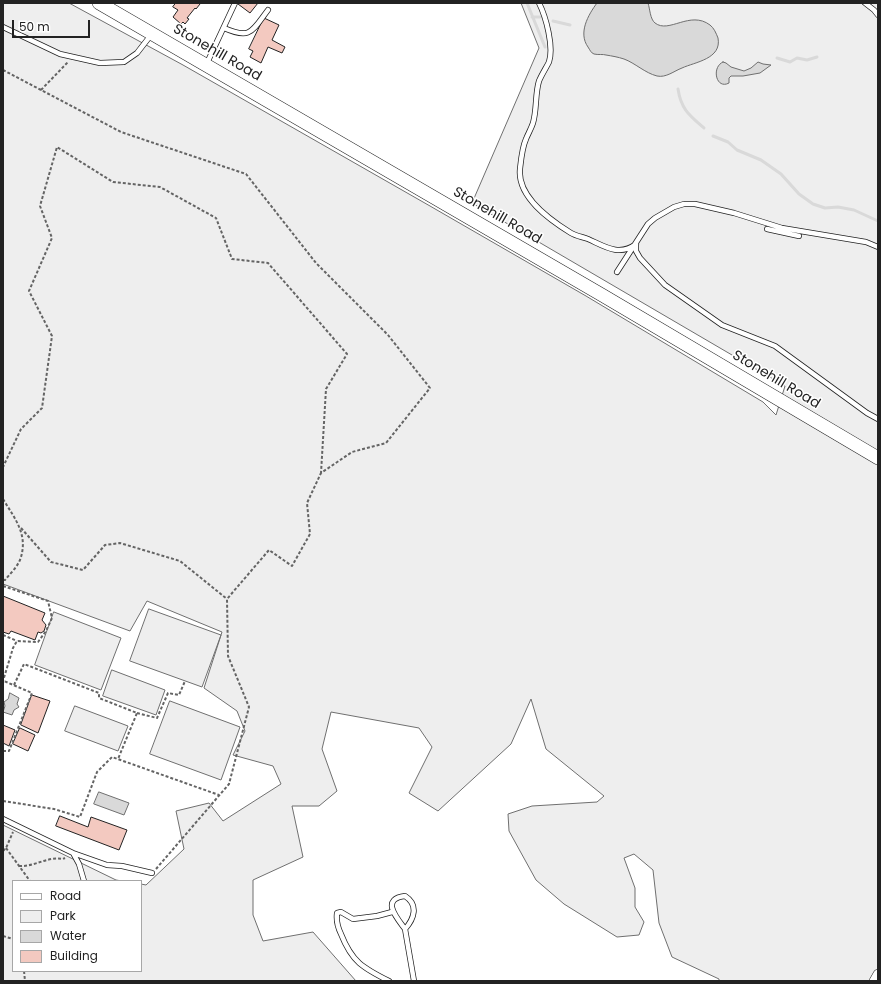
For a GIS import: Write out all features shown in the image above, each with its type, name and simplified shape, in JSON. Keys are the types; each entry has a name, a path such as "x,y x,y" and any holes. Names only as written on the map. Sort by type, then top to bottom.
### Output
{"street":[{"name":"Stonehill Road","path":"99,3 602,295 878,458"},
{"path":"874,981 878,974"}],"lane":[{"path":"206,65 235,3"},
{"path":"539,3 545,19 551,49 549,62 539,81 533,124 523,148 520,170 523,189 544,213 572,233 609,249 629,249 636,244"},
{"path":"865,3 878,15"},
{"path":"224,28 237,34 244,35 256,26 268,10"},
{"path":"3,27 60,54 100,63 124,62 137,53 152,34"},
{"path":"617,272 648,224 664,211 674,206 684,204 696,204 734,213 782,228 866,242 878,247"},
{"path":"767,229 799,236"},
{"path":"636,244 636,251 640,258 665,285 722,325 775,346 867,413 878,419"},
{"path":"3,819 73,853 107,865 122,866 152,873"},
{"path":"73,853 79,864 84,880"},
{"path":"405,928 411,923 415,909 406,896 396,899 393,902 392,912 396,919 405,928 414,981"},
{"path":"388,981 360,965 352,956 345,945 336,919 337,914 341,912 353,919 377,916 392,912"}],"path":[{"path":"41,90 73,57"},
{"path":"3,70 121,132 246,174 316,263 388,336 430,388 386,443 352,452 321,473"},
{"path":"3,467 21,429 42,408 52,336 30,291 52,238 40,206 57,147 113,182 160,187 216,218 232,259 268,263 347,354 326,389 321,473 307,503 310,534 292,566 269,550 227,599 228,656 249,707 229,784 152,873"},
{"path":"3,499 21,528 51,562 84,570 105,545 120,543 180,561 227,599"},
{"path":"3,580 5,580 20,561 23,543 21,528"},
{"path":"3,586 48,601 52,618 46,632 38,642 16,641 3,635"},
{"path":"3,751 9,751 32,693 3,681 16,641"},
{"path":"14,685 24,664 100,693 99,698 137,713 157,718 168,693 179,695 185,681"},
{"path":"118,759 137,713"},
{"path":"3,802 54,810 80,817 97,772 112,757 219,795"},
{"path":"3,851 6,848 16,825"},
{"path":"6,848 29,880"},
{"path":"19,866 31,866 55,858 63,859 73,853"}],"green space":[{"path":"3,3 69,3 183,65 586,296 763,402 776,415 785,386 472,203 539,48 521,3 878,3 878,981 719,981 719,979 672,957 659,923 653,870 634,854 624,858 635,888 635,907 644,922 639,935 617,937 564,904 536,880 509,831 508,814 532,806 597,802 604,796 546,749 531,699 511,744 438,811 409,793 432,747 419,728 331,712 322,749 337,791 319,806 292,806 303,857 253,880 253,915 263,941 313,932 356,981 3,981 3,825 116,880 12,880 12,972 142,972 142,884 146,885 184,849 176,811 209,803 223,821 281,784 273,766 233,755 245,731 237,711 204,688 222,632 147,601 130,631 3,584"},
{"path":"149,609 221,635 202,687 130,661"},
{"path":"54,612 121,638 101,690 35,665"},
{"path":"112,670 165,690 156,715 103,696"},
{"path":"170,701 240,727 221,780 150,754"},
{"path":"75,706 128,726 118,751 65,731"}],"water":[{"path":"597,3 648,3 652,19 655,23 661,26 695,20 702,21 714,29 718,38 716,51 706,59 667,75 660,76 653,75 624,59 594,54 585,42 584,30 590,13"},
{"path":"723,62 731,67 744,71 751,68 758,62 771,65 760,73 743,76 731,76 729,78 729,83 725,84 718,81 716,73 717,68"},
{"path":"10,693 19,698 17,704 19,707 14,710 12,715 3,712 5,706 4,702 8,699"},
{"path":"99,792 129,803 124,815 94,804"}],"building":[{"path":"176,3 200,4 187,18 189,19 185,24 183,22 181,24 173,17 178,10 173,7"},
{"path":"258,3 250,13 238,4"},
{"path":"264,18 279,25 272,40 285,47 282,53 268,47 261,63 250,57 253,51 249,49"},
{"path":"3,596 45,613 42,620 46,625 44,631 41,633 38,632 35,640 11,631 9,634 3,632"},
{"path":"32,695 50,701 38,733 21,725"},
{"path":"3,725 15,730 9,746 3,743"},
{"path":"20,728 35,735 28,751 13,744"},
{"path":"60,816 88,827 91,817 127,830 119,850 56,826"}],"waterway":[{"path":"527,3 545,47"},
{"path":"532,17 542,17"},
{"path":"553,21 570,25"},
{"path":"777,58 790,62 797,58 807,60 817,57"},
{"path":"678,89 681,102 686,111 704,128"},
{"path":"713,136 728,142 737,150 761,160 781,174 799,194 813,204 825,208 838,207 854,210 878,221"}]}
